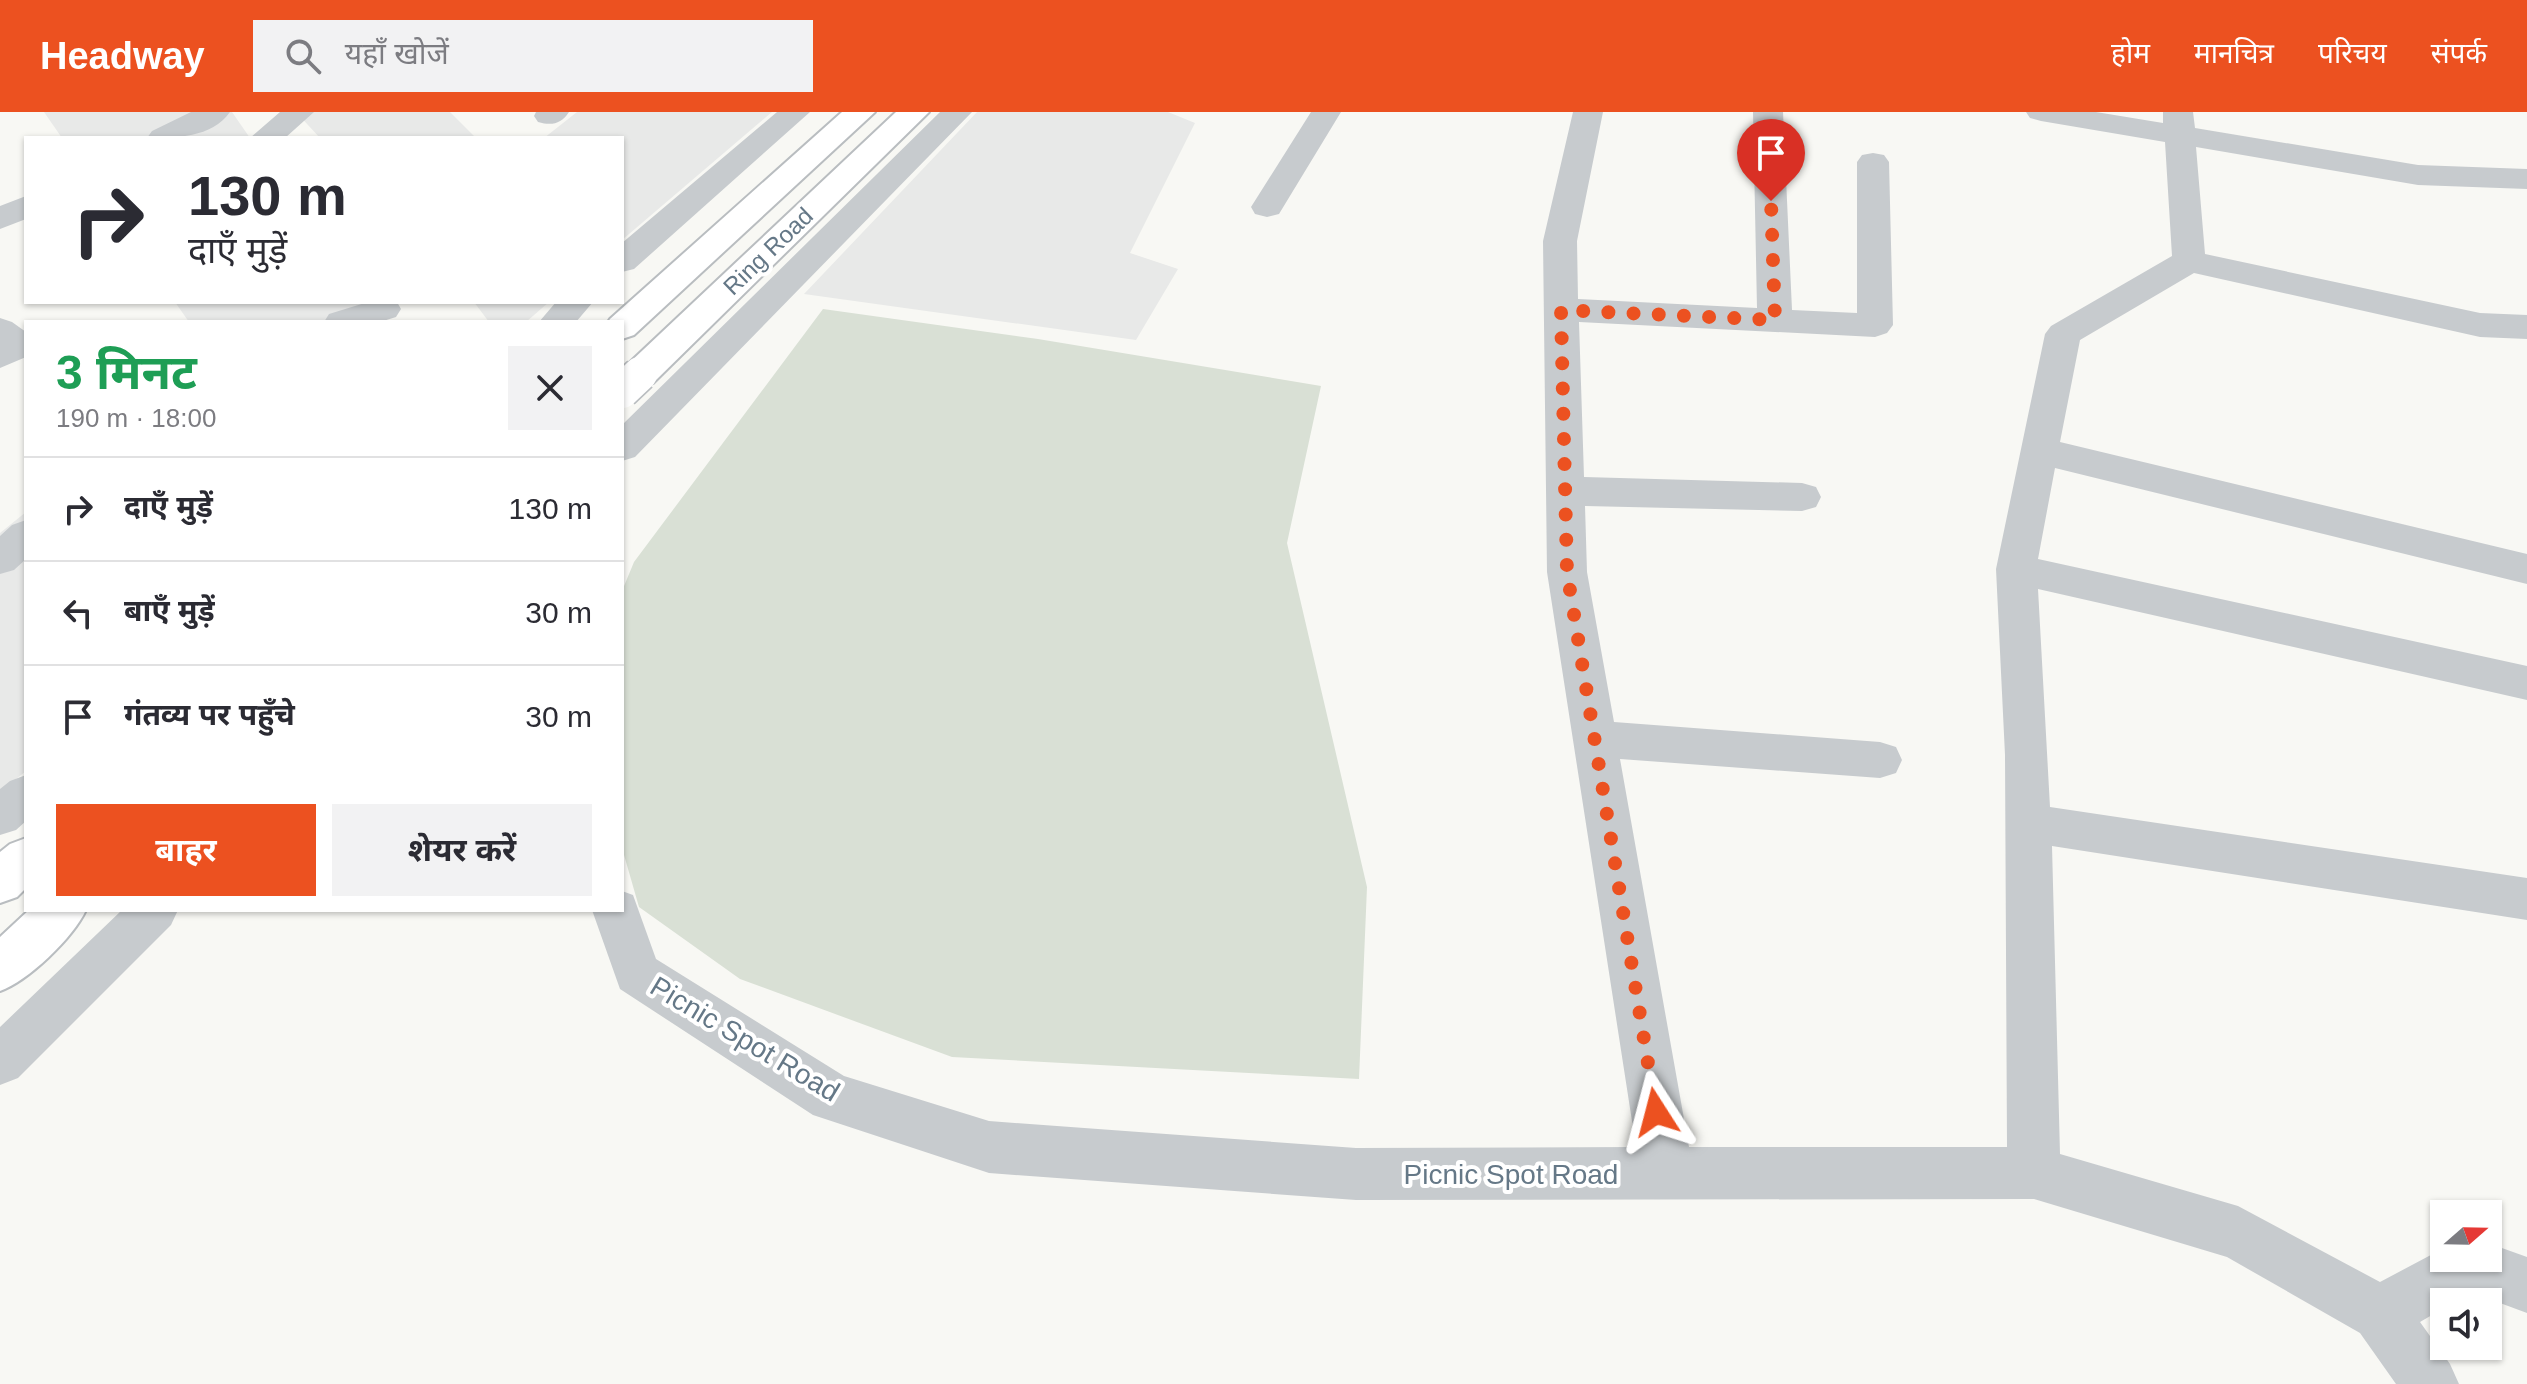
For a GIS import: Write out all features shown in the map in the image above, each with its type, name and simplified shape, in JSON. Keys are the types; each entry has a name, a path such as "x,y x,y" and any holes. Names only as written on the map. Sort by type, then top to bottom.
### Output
{"highway":[{"name":"Ring Road","path":"624,325 860,112"},
{"name":"Ring Road","path":"628,381 914,112"},
{"path":"0,882 24,860"},
{"path":"0,969 60,912"}],"street":[{"path":"167,136 215,112"},
{"path":"258,132 299,112"},
{"path":"624,259 795,112"},
{"path":"624,446 957,112"},
{"path":"1267,207 1326,112"},
{"path":"1588,112 1560,241 1567,572 1667,1174"},
{"path":"1768,112 1775,320"},
{"path":"2041,112 2179,124 2418,175 2527,179"},
{"path":"2179,124 2189,261"},
{"path":"1561,310 1875,325 1873,162"},
{"path":"0,219 24,207"},
{"path":"2034,1173 2028,823 2016,569 2063,334 2189,261 2480,325 2527,327"},
{"path":"558,320 574,304"},
{"path":"349,320 386,311"},
{"path":"0,330 20,345 0,356"},
{"path":"628,381 675,395"},
{"path":"2038,450 2527,569"},
{"path":"1565,491 1802,497"},
{"path":"0,559 24,537"},
{"path":"2016,569 2527,683"},
{"path":"1594,739 1880,760"},
{"path":"0,816 24,796"},
{"path":"2028,823 2527,899"},
{"path":"0,1061 152,912"},
{"name":"Picnic Spot Road","path":"617,912 637,973 831,1097 989,1147 1356,1174 2034,1173 2238,1233 2380,1313 2430,1384"},
{"path":"2380,1313 2470,1264 2527,1285"}],"shaded area":[{"path":"44,112 232,112 249,136 61,136"},
{"path":"296,112 450,112 474,136 318,136"},
{"path":"577,112 772,112 624,238 624,136 547,136"},
{"path":"977,112 1168,112 1195,123 1130,253 1178,269 1136,340 804,294"},
{"path":"176,304 368,304 380,320 188,320"},
{"path":"476,304 547,304 528,320 488,320"},
{"path":"823,309 1038,339 1321,386 1287,543 1367,887 1359,1079 952,1057 740,979 639,907 624,855 624,586 634,562"},
{"path":"24,514 24,773 0,792 0,533"}],"route":[{"path":"1656,1112 1567,572 1561,310 1775,320 1771,201"}]}
